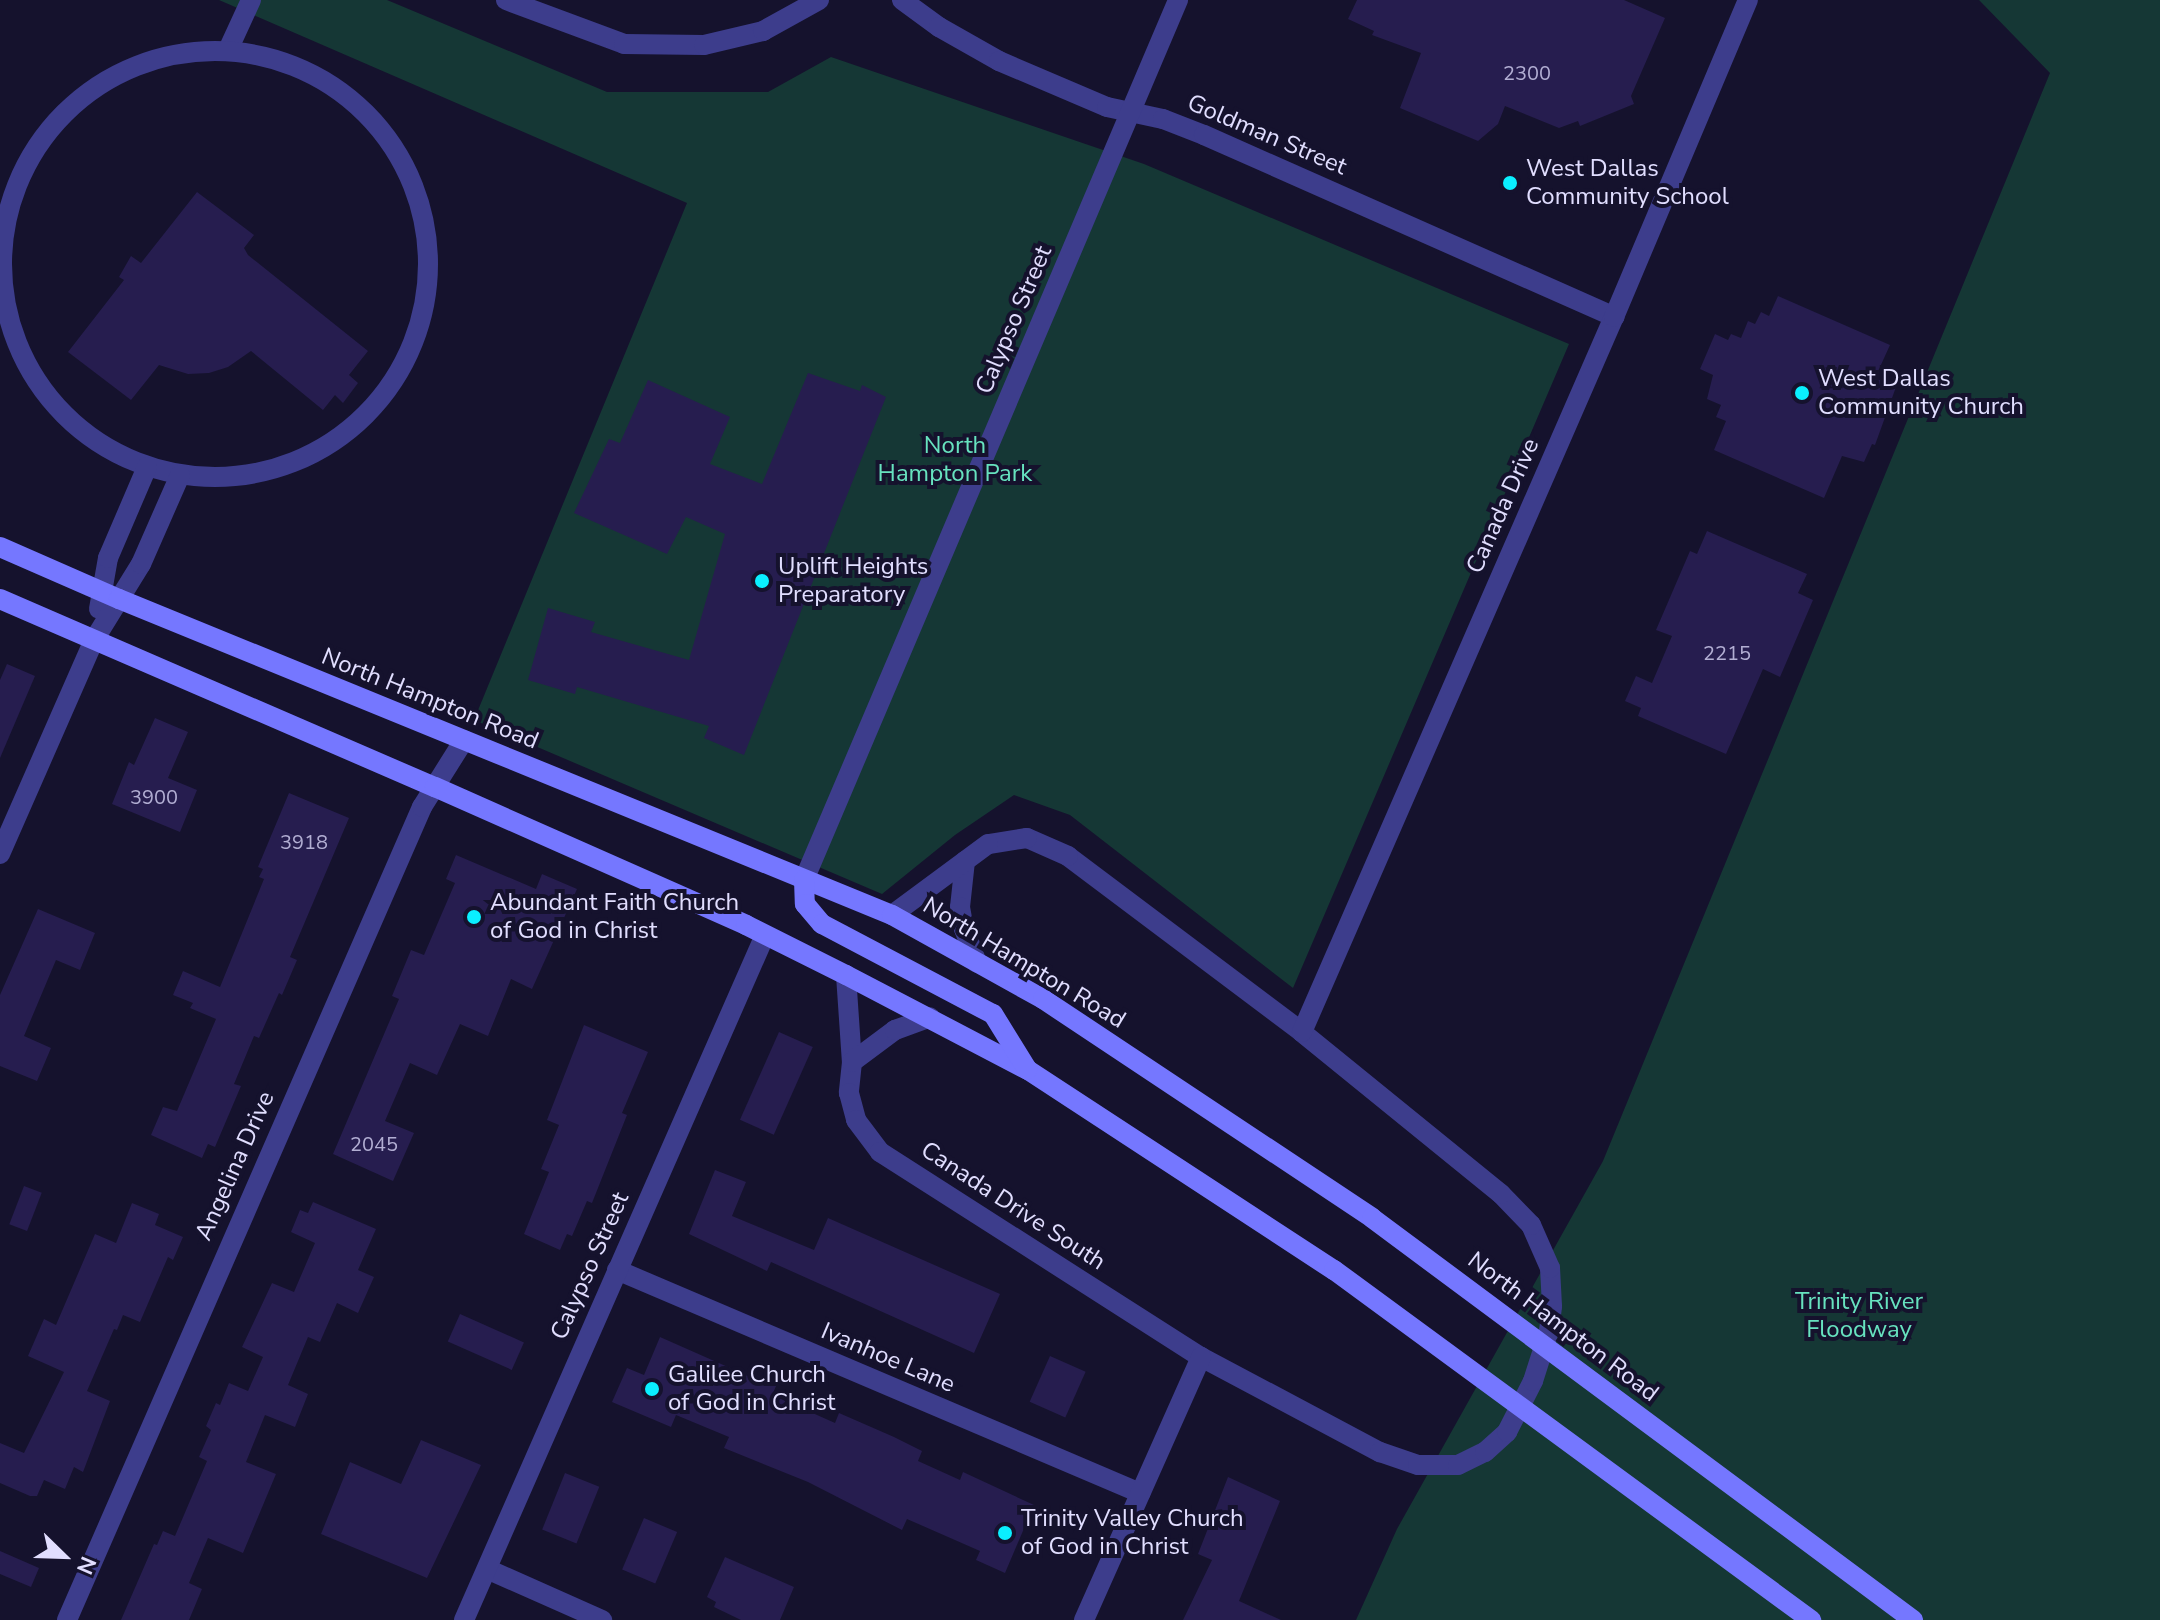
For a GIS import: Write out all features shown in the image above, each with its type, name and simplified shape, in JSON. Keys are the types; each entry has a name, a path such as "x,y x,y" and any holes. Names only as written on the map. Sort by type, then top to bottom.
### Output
{"main road":[{"name":"North Hampton Road","path":"0,547 111,596 892,915 1043,999 1372,1218 1913,1620"},
{"path":"0,599 435,787 765,935 1028,1070 1334,1270 1811,1620"},
{"path":"804,880 805,904 822,924 993,1014 1028,1070"}],"street":[{"path":"228,50 251,0"},
{"path":"506,0 624,44 704,45 763,31 819,0"},
{"name":"Goldman Street","path":"902,0 939,27 999,61 1093,102 1163,119 1204,135 1614,317"},
{"name":"Calypso Street","path":"804,880 1178,0"},
{"name":"Canada Drive","path":"1302,1032 1614,317 1748,0"},
{"path":"228,50 275,58 319,76 358,104 379,128 412,182 425,227 428,275 420,322 403,366 375,406 340,438 299,461 253,475 204,478 147,467 110,452 68,421 34,381 12,334 1,282 4,230 18,180 40,142 82,97 126,69 176,53 228,50"},
{"path":"111,596 108,558 147,467"},
{"path":"0,854 111,596 141,564 180,475"},
{"name":"Angelina Drive","path":"67,1620 415,821 464,740"},
{"path":"892,915 988,844 1027,838 1068,856 1302,1032"},
{"path":"965,861 960,907 964,929 977,963"},
{"name":"Calypso Street","path":"464,1620 765,935"},
{"name":"Canada Drive South","path":"846,975 852,1062 849,1093 856,1120 880,1152 1201,1357 1380,1452 1418,1465 1458,1465 1485,1452 1507,1432 1533,1381 1549,1331 1550,1268 1531,1225 1501,1194 1302,1032"},
{"path":"852,1062 895,1030 930,1017"},
{"name":"Ivanhoe Lane","path":"617,1270 1140,1493"},
{"path":"1084,1620 1201,1357"},
{"path":"487,1569 602,1620"}],"green space":[{"name":"North Hampton Park","path":"219,0 387,0 607,92 768,92 831,57 1144,164 1569,344 1293,988 1070,815 1014,795 955,835 882,894 474,720 687,203"},
{"name":"Trinity River Floodway","path":"1979,0 2160,0 2160,1620 1356,1620 1397,1529 1603,1161 2050,73"}],"building":[{"path":"1357,0 1624,0 1665,18 1631,96 1634,104 1580,126 1578,121 1559,128 1505,106 1498,124 1478,141 1400,108 1421,53 1372,35 1374,31 1348,19"},
{"path":"197,192 254,235 244,248 248,255 368,351 349,375 358,383 343,403 335,395 323,410 251,351 228,367 209,373 188,374 159,365 131,400 68,352 124,280 119,277 131,256 141,263"},
{"name":"West Dallas Community Church","path":"1778,296 1890,345 1875,378 1896,387 1875,445 1872,444 1864,462 1842,456 1824,498 1714,450 1726,421 1716,417 1721,405 1707,399 1713,375 1700,369 1715,334 1728,340 1731,334 1741,338 1748,321 1755,324 1761,312 1769,316"},
{"name":"Uplift Heights Preparatory","path":"808,373 860,391 862,385 886,397 744,755 704,738 709,726 577,687 575,694 528,680 548,608 595,622 591,632 689,660 725,534 686,517 667,554 574,513 609,439 620,443 648,380 730,417 710,464 762,484"},
{"path":"1707,531 1807,574 1798,593 1813,600 1780,677 1763,669 1726,754 1638,716 1641,708 1625,701 1636,676 1652,683 1672,636 1656,630 1690,551 1697,554"},
{"path":"7,664 35,676 0,758 0,680"},
{"path":"155,718 188,732 168,778 197,790 180,832 112,804 129,762 134,765"},
{"path":"289,793 349,818 290,957 297,960 282,995 279,993 259,1038 254,1036 234,1084 241,1086 215,1147 208,1144 202,1158 151,1135 163,1107 177,1111 216,1019 190,1008 193,1003 173,995 183,971 220,987 264,879 259,877 263,869 258,867"},
{"path":"456,855 536,889 542,874 577,889 532,989 511,979 488,1036 460,1024 437,1075 410,1063 385,1121 414,1133 393,1181 333,1154 399,999 392,996 411,950 424,955 455,883 446,879"},
{"path":"38,909 95,933 80,970 56,960 24,1036 51,1048 37,1081 0,1066 0,995"},
{"path":"584,1025 648,1052 622,1113 627,1115 592,1203 587,1201 572,1236 567,1234 560,1250 524,1234 549,1172 541,1169 559,1125 547,1120"},
{"path":"779,1032 813,1047 774,1135 740,1120"},
{"path":"715,1170 746,1182 732,1216 814,1250 828,1218 1000,1294 974,1353 771,1262 767,1271 689,1234"},
{"path":"24,1186 42,1193 27,1231 9,1224"},
{"path":"313,1202 376,1229 358,1270 374,1277 358,1313 337,1303 320,1342 308,1337 288,1385 308,1394 295,1427 265,1415 246,1462 276,1474 243,1553 208,1538 189,1583 202,1589 189,1620 121,1620 154,1544 157,1545 163,1531 175,1536 207,1461 199,1457 211,1430 206,1426 216,1403 220,1405 229,1383 248,1391 263,1357 242,1347 272,1283 294,1292 315,1243 291,1232 300,1210 308,1213"},
{"path":"132,1203 159,1214 155,1225 183,1237 173,1260 168,1257 140,1322 123,1315 117,1330 114,1329 87,1391 110,1401 83,1472 74,1467 65,1489 44,1480 37,1496 30,1496 0,1483 0,1443 24,1453 64,1372 28,1356 44,1319 56,1325 95,1234 116,1243"},
{"path":"460,1314 524,1342 512,1370 448,1341"},
{"path":"660,1337 755,1379 756,1375 777,1384 772,1395 835,1423 839,1413 894,1437 922,1451 918,1461 960,1480 963,1472 1034,1505 1005,1573 976,1560 980,1551 907,1519 902,1530 808,1482 724,1448 729,1437 676,1415 671,1427 612,1402 627,1368 644,1375"},
{"path":"1050,1356 1086,1372 1065,1418 1030,1402"},
{"path":"421,1440 481,1465 427,1578 321,1534 350,1462 401,1484"},
{"path":"565,1473 599,1487 576,1543 542,1530"},
{"path":"1228,1477 1280,1501 1239,1601 1281,1620 1183,1620 1212,1560 1198,1554"},
{"path":"644,1518 677,1532 655,1584 622,1570"},
{"path":"0,1551 39,1568 31,1587 0,1574"},
{"path":"725,1557 794,1587 780,1620 741,1620 714,1607 716,1602 707,1597"}],"place":[{"name":"West Dallas Community School","path":"1510,183"},
{"name":"West Dallas Community Church","path":"1802,393"},
{"name":"Uplift Heights Preparatory","path":"762,581"},
{"name":"Abundant Faith Church of God in Christ","path":"474,917"},
{"name":"Galilee Church of God in Christ","path":"652,1389"},
{"name":"Trinity Valley Church of God in Christ","path":"1005,1533"}]}
